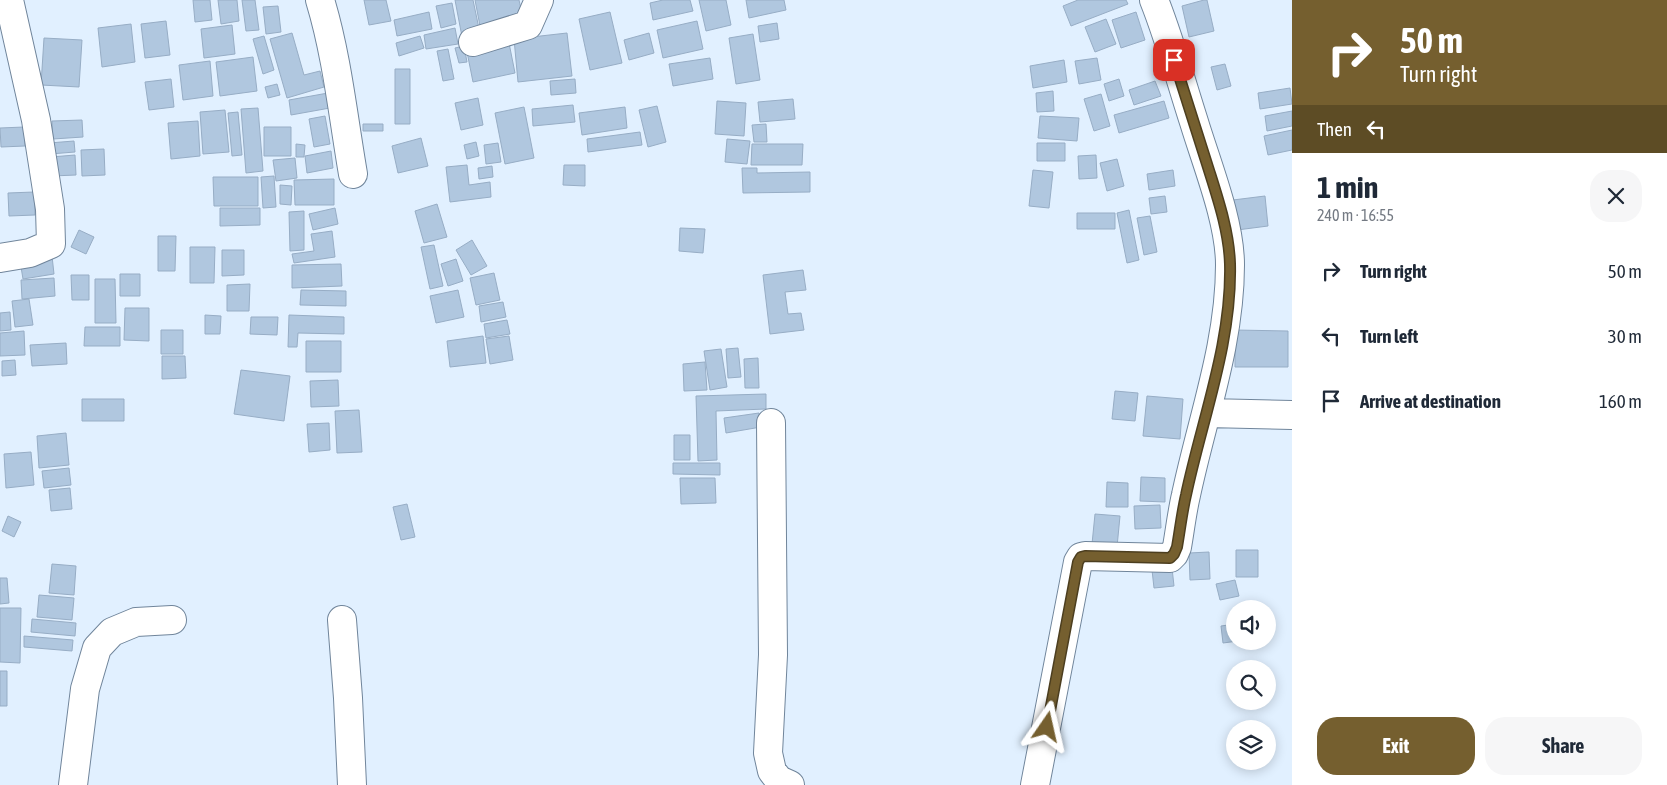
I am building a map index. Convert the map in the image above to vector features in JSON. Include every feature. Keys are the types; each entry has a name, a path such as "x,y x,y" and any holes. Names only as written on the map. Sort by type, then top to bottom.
{"street":[{"path":"0,258 30,253 51,244 50,209 36,120 9,0"},
{"path":"320,0 327,24 353,174"},
{"path":"472,42 528,25 539,0"},
{"path":"1035,785 1078,562 1081,557 1085,556 1170,558 1174,554 1177,547 1186,495 1220,355 1229,285 1230,263 1227,236 1216,192 1154,0"},
{"path":"1207,413 1292,415"},
{"path":"771,423 773,655 768,753 772,771 779,780 790,785"},
{"path":"73,785 86,689 97,648 112,632 136,622 172,620"},
{"path":"342,620 352,785"}],"building":[{"path":"193,0 210,0 212,20 195,22"},
{"path":"218,0 237,0 239,21 221,24"},
{"path":"242,0 255,0 259,30 246,31"},
{"path":"364,0 386,0 391,21 369,25"},
{"path":"455,0 473,0 481,38 463,42"},
{"path":"475,0 519,0 524,22 481,31"},
{"path":"663,0 690,0 693,11 653,20 650,3"},
{"path":"699,0 726,0 731,25 706,31"},
{"path":"746,0 784,0 786,10 749,18"},
{"path":"1078,0 1126,0 1128,4 1071,26 1063,6"},
{"path":"1207,0 1214,31 1189,37 1182,6"},
{"path":"452,3 456,24 441,28 436,6"},
{"path":"278,6 281,32 266,34 263,7"},
{"path":"429,12 432,29 397,36 394,20"},
{"path":"610,12 622,63 590,70 579,19"},
{"path":"1136,12 1145,40 1121,48 1112,20"},
{"path":"1106,19 1116,44 1095,52 1085,27"},
{"path":"166,21 170,55 145,58 141,24"},
{"path":"697,21 703,49 663,58 657,30"},
{"path":"777,23 779,39 760,42 758,26"},
{"path":"131,24 135,62 102,67 98,28"},
{"path":"232,25 235,54 204,58 201,29"},
{"path":"455,28 458,44 426,49 424,35"},
{"path":"292,33 304,75 320,71 324,87 287,98 270,39"},
{"path":"567,33 572,76 518,82 514,39"},
{"path":"649,33 654,53 629,60 624,40"},
{"path":"753,34 760,80 736,84 729,38"},
{"path":"264,36 274,70 263,74 253,39"},
{"path":"420,36 424,48 399,56 396,43"},
{"path":"44,38 82,40 79,87 41,85"},
{"path":"508,38 515,73 473,82 466,47"},
{"path":"464,46 467,62 459,63 455,48"},
{"path":"448,49 454,79 443,81 437,51"},
{"path":"253,57 257,91 220,96 216,62"},
{"path":"710,58 713,79 673,86 669,64"},
{"path":"1097,58 1101,80 1079,84 1075,61"},
{"path":"1064,60 1067,82 1033,88 1030,66"},
{"path":"210,61 213,96 183,100 179,65"},
{"path":"1225,64 1231,86 1217,90 1211,67"},
{"path":"395,69 410,69 410,124 395,124"},
{"path":"171,79 174,107 149,110 145,82"},
{"path":"575,79 576,93 551,95 550,81"},
{"path":"1119,79 1124,96 1109,101 1104,84"},
{"path":"1155,81 1161,96 1134,105 1129,90"},
{"path":"277,84 280,95 268,98 265,87"},
{"path":"1290,88 1292,104 1260,109 1258,93"},
{"path":"1053,91 1054,111 1037,112 1036,93"},
{"path":"328,93 330,108 291,115 289,100"},
{"path":"1101,94 1110,126 1094,131 1084,99"},
{"path":"478,98 483,125 461,130 455,103"},
{"path":"793,99 795,119 760,122 758,102"},
{"path":"717,101 746,103 744,136 715,134"},
{"path":"1164,101 1169,118 1119,133 1114,115"},
{"path":"573,105 575,122 533,126 532,109"},
{"path":"657,106 666,142 648,147 639,110"},
{"path":"524,107 534,158 505,164 495,113"},
{"path":"625,107 627,128 582,135 579,113"},
{"path":"258,108 263,171 246,173 241,109"},
{"path":"225,110 229,152 203,154 200,112"},
{"path":"1292,111 1292,126 1267,131 1265,116"},
{"path":"238,112 242,155 232,156 228,113"},
{"path":"325,116 330,144 314,147 309,119"},
{"path":"1040,116 1079,118 1077,141 1038,138"},
{"path":"82,120 83,137 53,139 52,121"},
{"path":"198,121 200,156 171,159 168,123"},
{"path":"363,124 383,124 383,131 363,131"},
{"path":"766,124 767,142 754,142 752,125"},
{"path":"24,127 25,146 1,147 0,128"},
{"path":"264,127 291,127 291,156 264,156"},
{"path":"1292,130 1292,150 1268,155 1264,136"},
{"path":"640,132 642,145 588,152 587,139"},
{"path":"421,138 428,166 398,173 392,146"},
{"path":"727,139 750,141 747,164 725,162"},
{"path":"74,141 75,152 50,154 49,143"},
{"path":"476,142 479,156 467,159 464,145"},
{"path":"498,143 501,162 486,164 484,145"},
{"path":"1037,143 1065,143 1065,161 1037,161"},
{"path":"296,144 305,145 304,157 296,157"},
{"path":"752,144 803,144 802,165 751,165"},
{"path":"104,149 105,175 82,176 81,150"},
{"path":"331,151 333,168 307,173 305,156"},
{"path":"75,155 76,175 52,176 51,157"},
{"path":"1096,155 1097,178 1079,179 1078,156"},
{"path":"295,158 297,178 276,181 273,160"},
{"path":"1117,159 1124,186 1107,191 1100,163"},
{"path":"467,165 469,185 490,182 491,197 450,202 446,167"},
{"path":"564,165 585,165 585,186 563,185"},
{"path":"492,166 493,177 479,179 478,168"},
{"path":"742,168 757,168 757,173 810,172 810,192 743,193"},
{"path":"1033,170 1053,172 1049,208 1029,206"},
{"path":"1173,170 1175,186 1149,190 1147,174"},
{"path":"274,176 276,207 263,208 261,177"},
{"path":"213,177 258,177 258,206 214,206"},
{"path":"334,179 334,205 295,205 294,180"},
{"path":"280,185 292,186 291,205 280,204"},
{"path":"34,192 35,215 9,216 8,193"},
{"path":"1165,196 1167,212 1151,214 1149,198"},
{"path":"1265,196 1268,226 1237,230 1233,200"},
{"path":"437,204 447,237 424,243 415,211"},
{"path":"220,208 260,208 260,225 220,226"},
{"path":"335,208 338,224 313,230 309,214"},
{"path":"1129,210 1139,260 1127,263 1117,213"},
{"path":"304,211 304,250 290,251 289,212"},
{"path":"1077,213 1115,213 1115,229 1077,229"},
{"path":"1150,216 1157,252 1144,255 1137,218"},
{"path":"680,228 705,229 703,253 679,251"},
{"path":"79,230 94,237 86,254 71,247"},
{"path":"332,231 335,257 294,263 292,254 314,251 311,234"},
{"path":"158,236 176,236 175,271 158,271"},
{"path":"472,240 487,266 471,275 456,250"},
{"path":"434,245 443,286 430,289 421,247"},
{"path":"190,247 215,247 214,283 190,283"},
{"path":"222,250 244,250 244,275 222,276"},
{"path":"52,256 54,274 23,279 20,261"},
{"path":"456,259 463,281 448,286 441,264"},
{"path":"341,264 342,286 292,288 292,265"},
{"path":"803,270 806,290 785,292 788,314 801,313 804,330 770,334 763,275"},
{"path":"494,273 500,300 476,305 470,278"},
{"path":"120,274 140,274 140,296 120,296"},
{"path":"71,275 89,275 89,300 72,300"},
{"path":"54,278 55,296 22,299 21,280"},
{"path":"95,279 115,279 116,323 95,323"},
{"path":"250,284 249,311 227,311 227,285"},
{"path":"301,290 346,291 346,306 300,305"},
{"path":"458,290 464,317 436,323 430,296"},
{"path":"29,299 33,325 15,327 12,301"},
{"path":"503,302 506,317 481,322 479,306"},
{"path":"125,308 149,308 149,341 124,340"},
{"path":"10,312 11,330 0,331 0,313"},
{"path":"205,315 221,316 220,334 205,334"},
{"path":"289,315 344,317 344,334 298,333 297,347 288,347"},
{"path":"251,317 278,317 277,335 250,334"},
{"path":"507,320 510,334 486,338 484,324"},
{"path":"85,327 120,327 120,346 84,346"},
{"path":"161,330 183,330 183,354 161,354"},
{"path":"1235,330 1288,331 1288,367 1235,367"},
{"path":"24,331 25,355 0,356 0,333"},
{"path":"483,336 486,363 450,367 447,341"},
{"path":"509,336 513,360 490,364 486,339"},
{"path":"306,341 341,341 341,372 306,372"},
{"path":"66,343 67,364 32,366 30,345"},
{"path":"738,348 741,377 728,378 726,349"},
{"path":"721,349 727,387 710,390 704,351"},
{"path":"162,356 185,356 186,378 162,379"},
{"path":"758,358 759,388 745,388 744,359"},
{"path":"15,360 16,375 2,376 2,361"},
{"path":"705,362 707,390 684,391 683,364"},
{"path":"241,370 290,376 284,421 234,414"},
{"path":"338,380 339,406 311,407 310,381"},
{"path":"1115,391 1138,393 1135,421 1112,419"},
{"path":"766,394 766,409 716,411 717,460 698,461 696,396"},
{"path":"1147,396 1183,399 1180,439 1143,436"},
{"path":"82,399 124,399 124,421 82,421"},
{"path":"359,410 362,452 337,453 335,411"},
{"path":"759,413 761,427 726,433 724,418"},
{"path":"329,423 330,450 309,452 307,424"},
{"path":"66,433 69,465 39,468 37,436"},
{"path":"674,435 690,435 690,460 674,460"},
{"path":"31,452 34,485 6,488 4,454"},
{"path":"673,463 720,463 720,475 673,474"},
{"path":"69,468 71,485 44,488 42,471"},
{"path":"1141,477 1165,478 1165,502 1140,501"},
{"path":"680,478 715,478 716,503 681,504"},
{"path":"1107,482 1128,483 1128,507 1106,507"},
{"path":"70,488 72,509 51,511 49,490"},
{"path":"407,504 415,537 401,540 393,507"},
{"path":"1160,505 1161,528 1135,529 1134,506"},
{"path":"1095,514 1120,516 1117,547 1092,544"},
{"path":"8,516 21,522 14,537 2,531"},
{"path":"1236,550 1258,550 1258,577 1236,577"},
{"path":"1209,552 1210,579 1190,580 1189,553"},
{"path":"52,564 76,566 74,595 49,593"},
{"path":"1172,568 1174,586 1154,588 1152,570"},
{"path":"0,578 7,578 9,603 0,604"},
{"path":"1235,580 1239,596 1220,600 1216,584"},
{"path":"39,595 74,598 72,620 37,617"},
{"path":"0,608 21,608 20,663 0,662"},
{"path":"32,619 76,623 75,636 31,632"},
{"path":"1226,625 1226,643 1223,643 1221,626"},
{"path":"24,636 73,640 72,651 24,647"},
{"path":"0,671 7,671 7,706 0,706"}],"route":[{"path":"1047,727 1078,562 1081,557 1085,556 1170,558 1174,554 1177,547 1186,495 1218,364 1229,285 1230,263 1227,236 1216,192 1174,60"}]}
